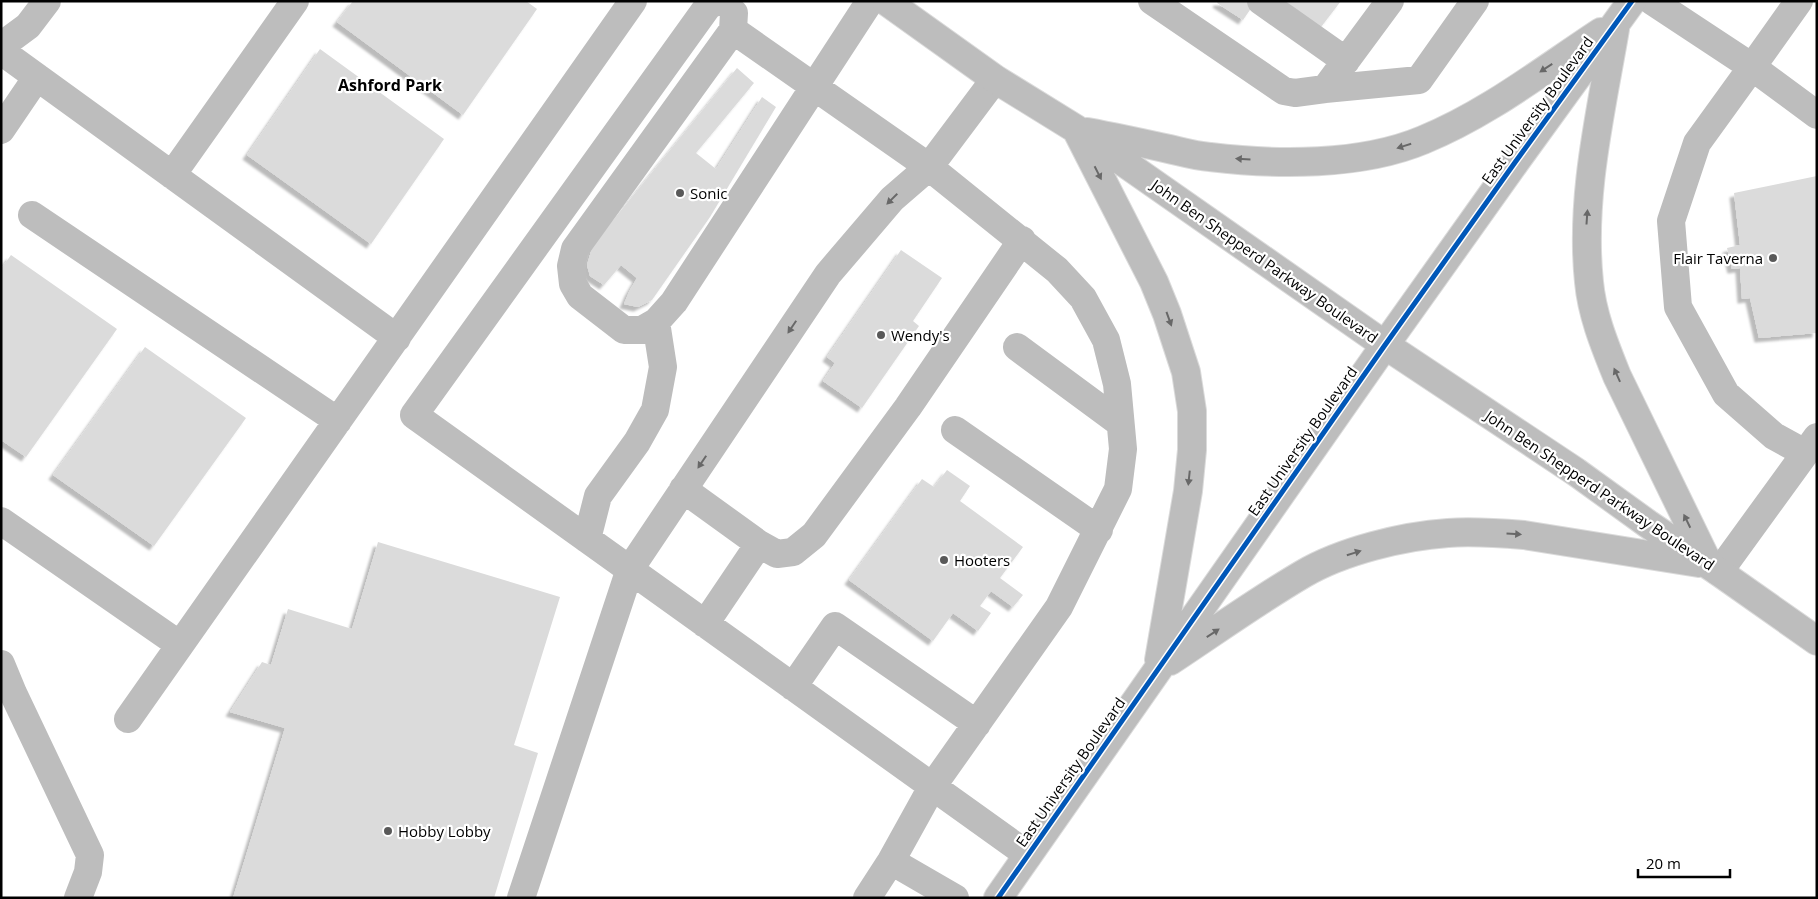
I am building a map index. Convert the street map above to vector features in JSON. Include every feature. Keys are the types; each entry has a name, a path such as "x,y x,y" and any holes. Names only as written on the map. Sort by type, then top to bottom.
{"main road":[{"path":"1,46 28,26 47,1"},
{"path":"172,175 295,1"},
{"path":"128,719 633,1"},
{"path":"718,1 708,6 414,415 1028,855"},
{"path":"735,1 733,30 575,249 571,266 573,284 580,296 624,330 642,330 656,322 674,302 870,1"},
{"name":"John Ben Shepperd Parkway Boulevard","path":"886,1 996,79 1076,129 1385,345 1576,472 1817,641"},
{"path":"1261,1 1346,61"},
{"path":"1325,89 1390,1"},
{"path":"1154,2 1284,91 1295,93 1419,80 1475,1"},
{"path":"1652,1 1752,68 1817,115"},
{"path":"1714,568 1811,445 1774,436 1726,394 1678,307 1670,221 1697,143 1799,1"},
{"path":"1076,129 1209,157 1265,161 1307,161 1349,158 1387,152 1421,141 1476,114 1624,12"},
{"path":"1624,12 1589,184 1586,224 1589,283 1595,316 1617,376 1714,568"},
{"name":"East University Boulevard","path":"998,898 1385,345 1624,12"},
{"path":"733,30 929,168 1022,240 1057,270 1083,298 1106,340 1117,384 1122,449 1118,490 1099,530 1059,608 932,787 891,861 867,898"},
{"path":"1,51 397,338"},
{"path":"1,130 37,77"},
{"path":"521,898 630,569 828,274 892,198 929,168 996,79"},
{"path":"1076,129 1154,282 1168,314 1186,372 1192,411 1192,450 1188,491 1158,669"},
{"path":"32,215 338,421"},
{"path":"683,489 759,544 777,554 793,552 814,535 908,407 1022,240"},
{"path":"587,539 598,496 637,442 655,410 663,367 656,322"},
{"path":"1017,347 1120,423"},
{"path":"956,430 1099,530"},
{"path":"1,521 180,645"},
{"path":"1158,669 1304,573 1346,555 1409,538 1448,533 1524,535 1714,568"},
{"path":"705,624 759,544"},
{"path":"793,687 836,626 977,724"},
{"path":"1,664 90,855 88,872 78,898"},
{"path":"891,861 955,898"}],"building":[{"path":"353,1 526,1 537,9 463,115 337,22"},
{"path":"1218,1 1256,1 1243,20 1217,3"},
{"path":"1285,1 1341,1 1321,27"},
{"path":"320,49 444,139 371,244 247,155"},
{"name":"Sonic","path":"737,68 754,83 696,153 716,169 762,97 776,107 710,217 652,300 638,307 624,304 637,278 621,265 604,285 590,276 587,265 593,245"},
{"name":"Flair Taverna","path":"1817,176 1817,333 1759,338 1750,298 1742,299 1740,268 1732,269 1727,248 1740,245 1734,193"},
{"path":"901,250 942,278 913,321 919,326 862,408 823,381 835,363 827,357"},
{"path":"11,255 117,329 26,457 1,440 1,269"},
{"path":"145,347 246,418 154,546 53,475"},
{"path":"947,470 970,486 960,501 1023,547 1000,578 1023,595 1013,607 991,591 980,606 991,613 978,631 953,613 933,641 849,580 922,479 934,487"},
{"path":"378,542 560,597 514,745 538,753 494,898 233,898 285,728 230,712 262,662 271,665 288,609 352,629"}],"cycle path":[{"path":"998,898 1385,345 1632,1"}],"place":[{"name":"Sonic","path":"680,193"},
{"name":"Flair Taverna","path":"1773,258"},
{"name":"Wendy's","path":"881,335"},
{"name":"Hooters","path":"944,560"},
{"name":"Hobby Lobby","path":"388,831"}],"district":[{"name":"Ashford Park","path":"390,85"}]}
